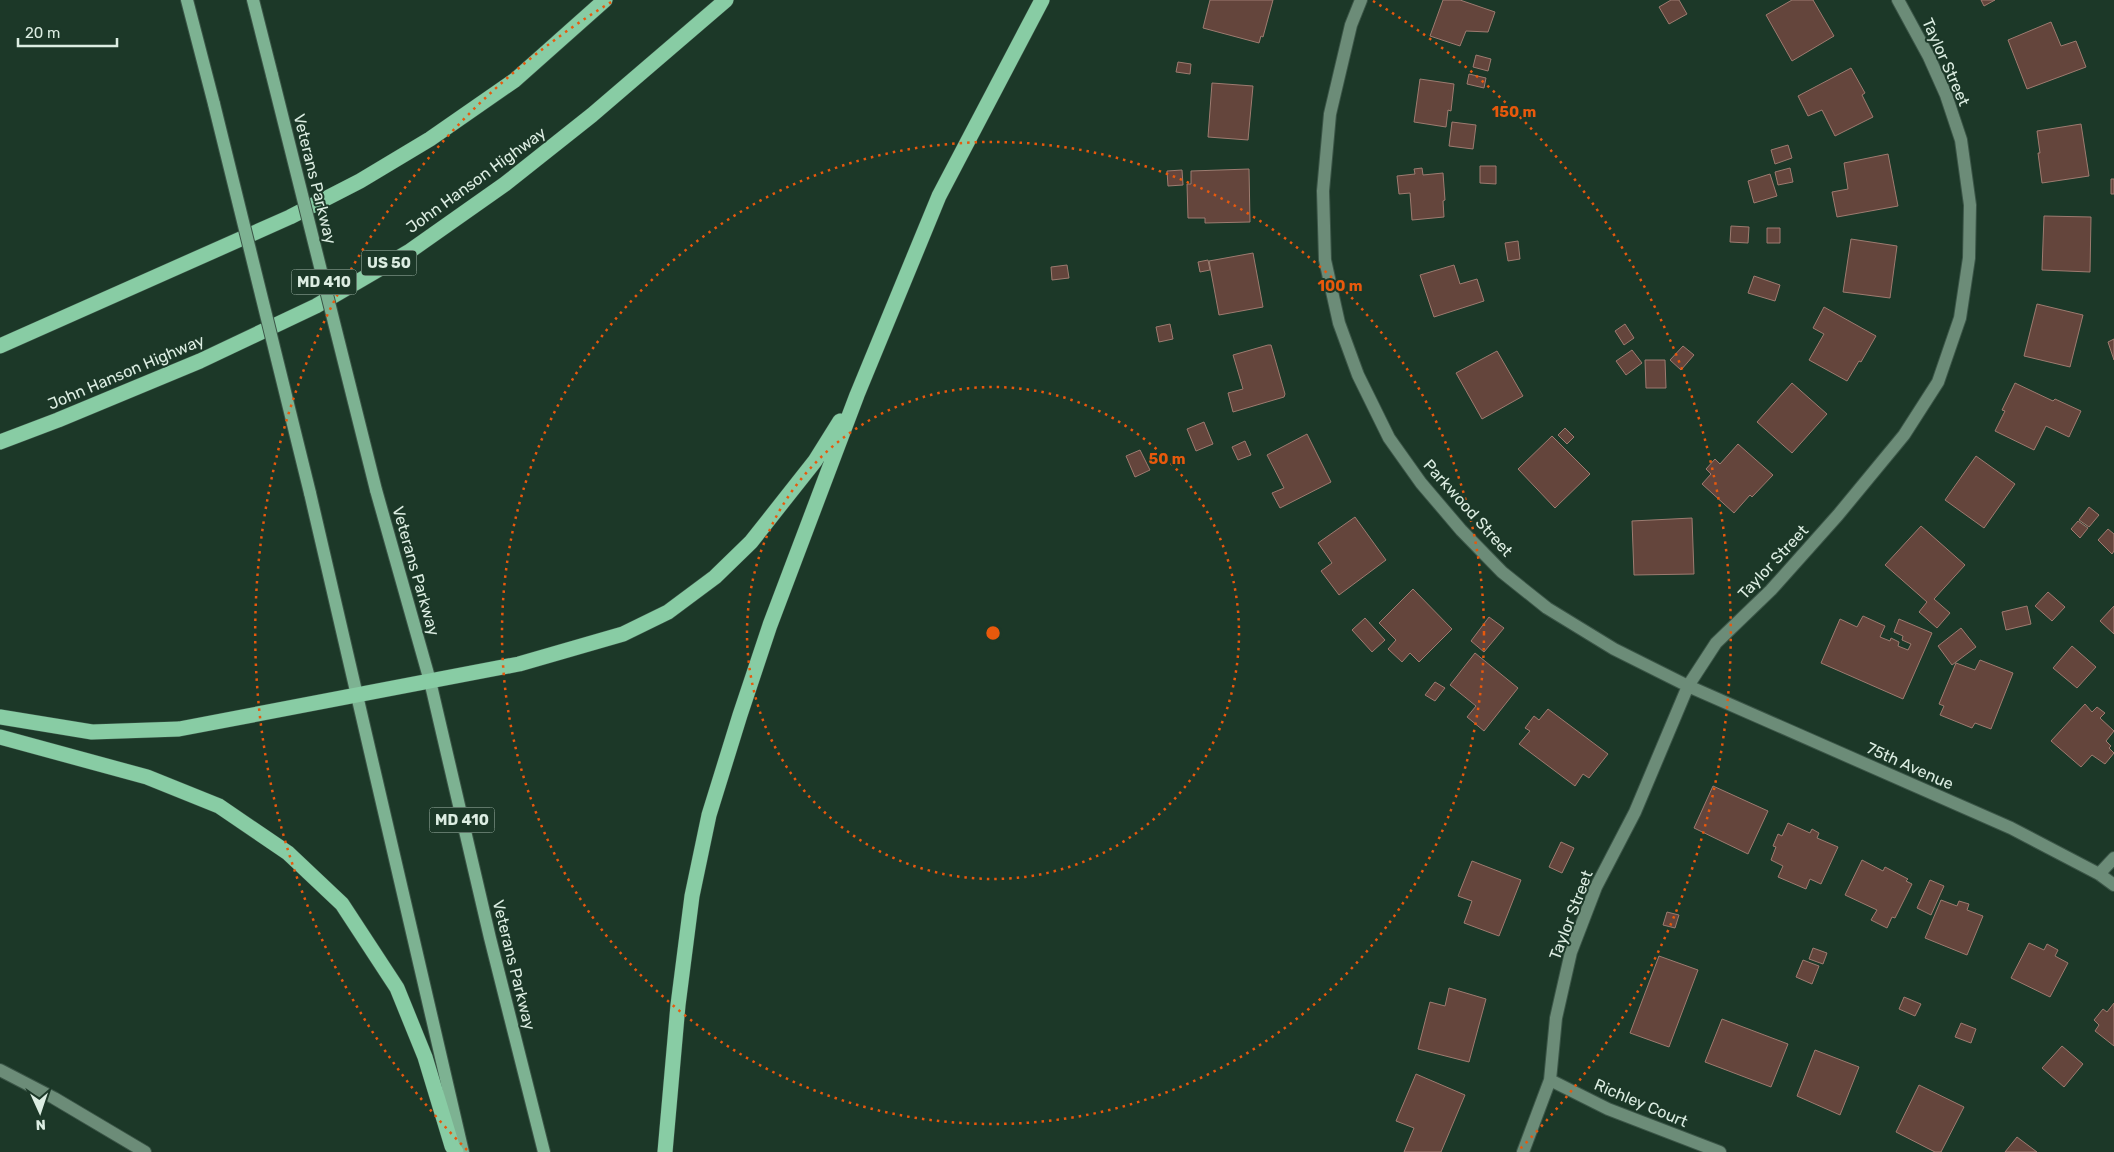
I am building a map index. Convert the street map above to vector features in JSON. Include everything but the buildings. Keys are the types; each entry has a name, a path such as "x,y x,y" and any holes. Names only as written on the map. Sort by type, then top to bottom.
{"highway":[{"path":"0,346 290,217 360,181 430,139 515,80 605,0"},
{"name":"John Hanson Highway","path":"0,442 200,361 316,306 410,251 505,184 592,115 726,0"},
{"path":"665,1152 678,1005 692,896 709,815 770,625 857,395 939,196 1042,0"},
{"path":"0,717 92,732 179,729 519,664 623,634 668,612 715,577 752,542 815,461 857,395"},
{"path":"0,737 147,777 219,806 288,853 342,904 397,988 425,1057 452,1146 456,1152"}],"main road":[{"path":"187,0 310,493 463,1152"},
{"name":"Veterans Parkway","path":"253,0 376,490 430,681 490,938 544,1152"}],"street":[{"name":"Parkwood Street","path":"1361,0 1351,25 1330,114 1323,191 1325,260 1339,323 1358,376 1389,438 1421,483 1461,530 1502,572 1556,613 1614,649 1688,686"},
{"name":"Taylor Street","path":"1522,1152 1550,1080 1556,1018 1571,952 1596,887 1635,812 1688,686 1716,643 1771,590 1826,529 1904,435 1938,382 1960,318 1969,258 1970,214 1961,140 1946,94 1929,57 1898,0"},
{"name":"75th Avenue","path":"1688,686 2011,828 2099,874 2114,885"},
{"path":"2099,874 2114,858"},
{"path":"0,1070 54,1098 145,1152"},
{"name":"Richley Court","path":"1550,1080 1608,1109 1720,1152"}]}
